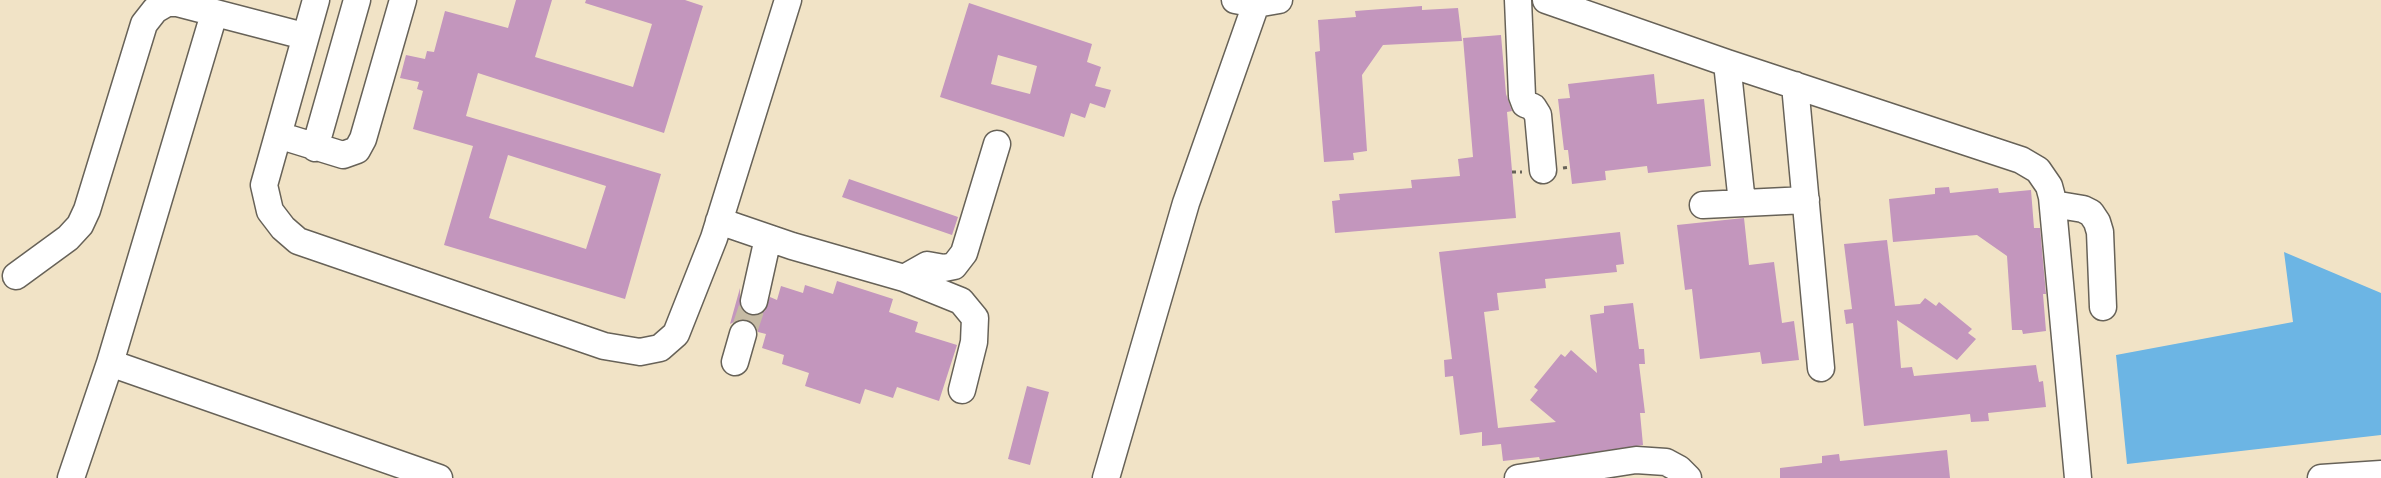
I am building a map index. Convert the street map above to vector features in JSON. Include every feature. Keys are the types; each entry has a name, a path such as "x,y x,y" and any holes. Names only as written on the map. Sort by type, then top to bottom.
{"street":[{"path":"316,0 304,36 264,185 270,211 283,228 298,241 604,346 640,352 660,348 676,334 719,222 788,0"},
{"path":"315,148 357,0"},
{"path":"278,135 315,148 343,155 357,150 363,139 403,0"},
{"path":"1518,0 1522,96 1525,104 1533,107 1538,115 1543,170"},
{"path":"1546,0 1727,64 2021,160 2038,170 2049,186 2053,204 2078,478"},
{"path":"1106,478 1186,203 1257,1"},
{"path":"16,276 68,238 80,225 87,210 144,24 155,10 167,3 177,3 304,36"},
{"path":"71,478 110,363 214,14"},
{"path":"1727,64 1742,203"},
{"path":"1795,85 1821,368"},
{"path":"904,278 927,266 944,268 954,266 964,253 997,144"},
{"path":"1703,205 1806,200"},
{"path":"2053,204 2082,209 2092,213 2097,222 2100,232 2103,307"},
{"path":"719,222 904,278 961,301 975,318 974,342 962,390"},
{"path":"754,301 768,238"},
{"path":"122,323 144,374"},
{"path":"735,362 743,334"},
{"path":"110,363 431,477"},
{"path":"96,404 144,374"},
{"path":"1518,478 1637,469 1666,462 1679,469 1688,478"},
{"path":"2321,478 2381,474"}],"water":[{"path":"2284,252 2381,293 2381,435 2127,464 2116,355 2293,322"}],"building":[{"path":"516,0 552,0 535,57 633,87 652,24 585,3 586,0 685,0 703,6 664,133 478,73 466,116 661,174 625,299 444,245 473,146 413,129 423,91 417,89 419,82 400,78 406,55 425,59 427,51 434,52 445,11 508,28","holes":["508,155 606,186 586,249 489,218"]},
{"path":"969,3 1092,44 1087,62 1101,67 1095,86 1111,90 1105,108 1090,103 1085,118 1071,113 1064,137 940,97","holes":["998,55 1037,66 1030,94 991,84"]},
{"path":"1422,6 1422,10 1458,8 1462,41 1383,45 1362,75 1367,151 1353,153 1354,160 1324,162 1315,52 1320,51 1318,20 1356,17 1355,11"},
{"path":"1501,35 1506,94 1512,111 1507,112 1516,218 1335,233 1332,201 1340,200 1339,194 1412,188 1411,180 1460,176 1458,159 1473,157 1463,38"},
{"path":"1654,74 1657,104 1704,99 1711,166 1648,173 1647,166 1605,171 1606,180 1572,184 1568,150 1564,150 1558,99 1570,98 1568,84"},
{"path":"849,179 958,217 952,235 842,197"},
{"path":"1949,187 1950,193 1998,188 1999,193 2031,190 2034,228 2040,228 2046,294 2043,294 2046,331 2023,334 2022,330 2012,330 2007,256 1977,235 1893,242 1889,199 1935,194 1935,188"},
{"path":"1744,218 1749,265 1774,262 1782,323 1794,321 1799,360 1762,364 1760,352 1700,359 1692,289 1685,290 1677,225"},
{"path":"1620,232 1624,264 1616,265 1617,272 1545,279 1546,288 1497,293 1499,310 1484,312 1498,428 1556,422 1530,400 1538,390 1534,387 1561,354 1565,357 1571,350 1597,373 1590,315 1604,313 1604,306 1633,303 1639,349 1644,349 1645,364 1639,364 1645,413 1640,413 1643,445 1540,460 1539,457 1503,461 1501,444 1482,446 1482,432 1460,435 1453,376 1445,377 1444,360 1452,359 1439,252"},
{"path":"1887,240 1895,306 1920,304 1925,298 1936,306 1939,302 1972,329 1968,333 1976,339 1957,360 1897,320 1901,368 1912,367 1914,376 2036,365 2039,382 2043,381 2046,407 1988,413 1989,421 1971,422 1970,414 1864,426 1853,323 1846,324 1844,310 1852,309 1844,244"},
{"path":"837,281 893,299 889,312 918,322 915,332 957,345 939,401 897,387 893,398 865,389 860,404 805,386 809,373 782,364 784,355 762,348 766,334 758,332 753,323 740,319 730,324 740,288 740,305 744,312 750,315 758,315 765,311 770,297 777,300 781,286 803,293 805,285 833,294"},
{"path":"1027,386 1049,392 1030,465 1008,459"},
{"path":"1947,450 1950,478 1780,478 1780,468 1822,463 1822,456 1839,454 1840,461"}],"tunnel":[{"path":"743,334 754,301"}]}
